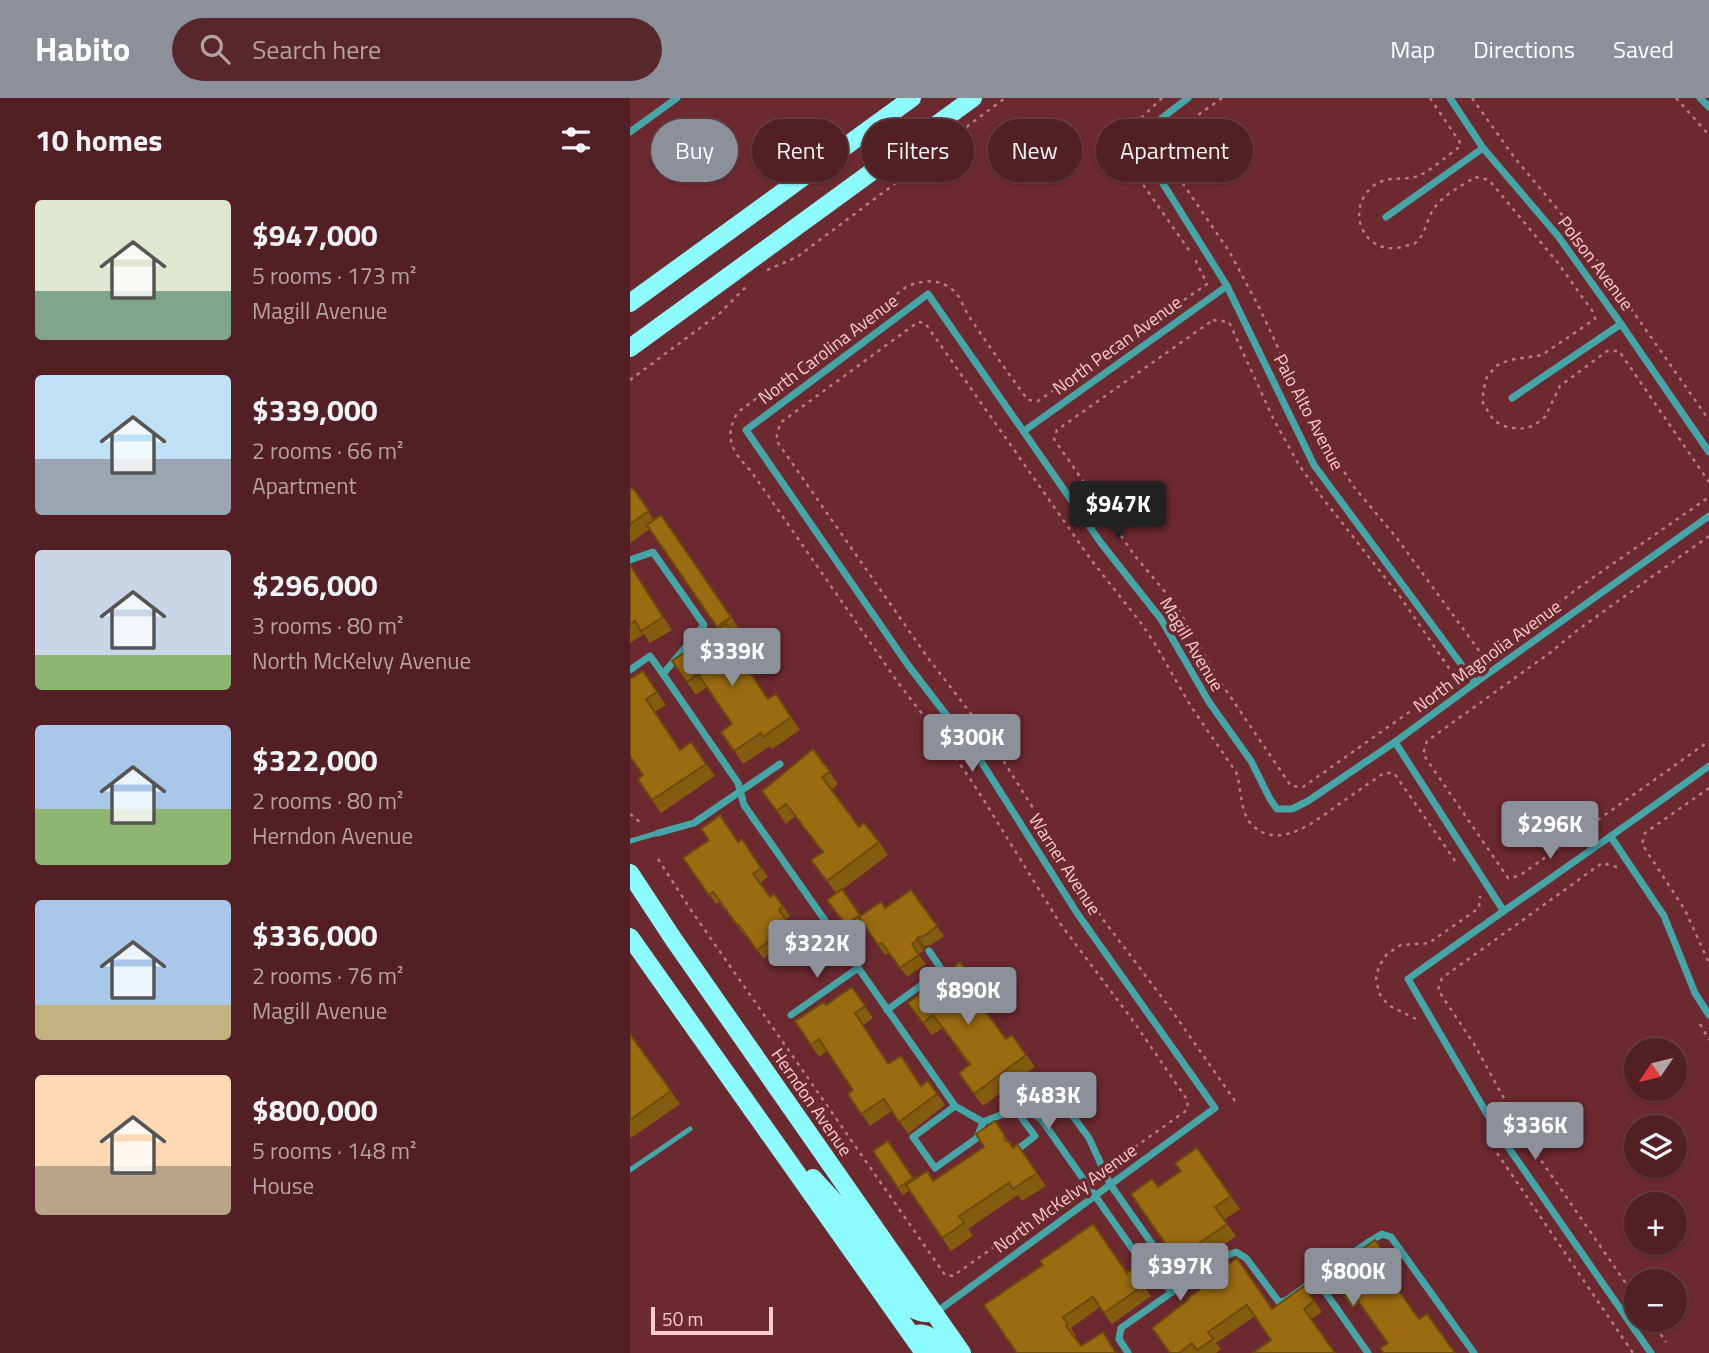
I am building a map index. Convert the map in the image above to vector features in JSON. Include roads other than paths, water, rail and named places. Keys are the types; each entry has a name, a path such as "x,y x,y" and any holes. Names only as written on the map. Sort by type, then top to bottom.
{"main road":[{"path":"630,303 912,98"},
{"path":"630,348 973,98"},
{"name":"Herndon Avenue","path":"630,873 962,1353"},
{"path":"630,937 924,1353"},
{"path":"769,1133 836,1203 910,1307 918,1312 934,1314"},
{"path":"912,1335 918,1332 926,1334 943,1353"}],"street":[{"path":"630,132 677,98"},
{"name":"Palo Alto Avenue","path":"1188,98 1162,118 1147,139 1152,166 1227,285 1314,465 1475,683"},
{"name":"Polson Avenue","path":"1450,98 1483,148 1558,236 1709,452"},
{"path":"1700,98 1709,107"},
{"path":"1386,217 1483,148"},
{"name":"North Pecan Avenue","path":"1024,431 1227,285"},
{"name":"Magill Avenue","path":"928,294 1101,543 1161,619 1209,702 1251,761 1269,799 1277,809"},
{"name":"North Carolina Avenue","path":"746,430 928,294"},
{"path":"1512,398 1621,324"},
{"name":"Warner Avenue","path":"746,430 908,665 977,755 1077,913 1215,1108"},
{"name":"North Magnolia Avenue","path":"1277,809 1292,809 1308,801 1395,742 1709,516"},
{"path":"630,560 653,552 704,625 663,674"},
{"path":"630,670 650,656 738,783 744,805 955,1106 983,1122"},
{"path":"1395,742 1503,910"},
{"path":"658,833 694,823 780,764"},
{"path":"1651,1353 1497,1131 1408,979 1709,766"},
{"path":"1611,837 1664,916 1695,993 1709,1015"},
{"path":"887,1010 942,971 929,951"},
{"path":"791,1015 858,968"},
{"path":"955,1106 913,1137 935,1168 977,1138 983,1122 1018,1108 1041,1119 1141,1261 1172,1292"},
{"path":"1018,1108 1035,1136 1018,1149"},
{"name":"North McKelvy Avenue","path":"934,1314 1215,1108"},
{"path":"1072,1115 1089,1138 1110,1184 1157,1251 1172,1292"},
{"path":"1128,1353 1119,1339 1121,1328 1222,1257 1236,1252 1246,1258 1279,1302 1285,1301 1382,1234 1391,1237 1474,1353"},
{"path":"1316,1279 1368,1353"}],"lane":[{"path":"630,841 658,833"},
{"path":"1018,1108 1038,1098 1051,1097 1066,1107 1072,1115"},
{"path":"630,1170 690,1129"}]}
